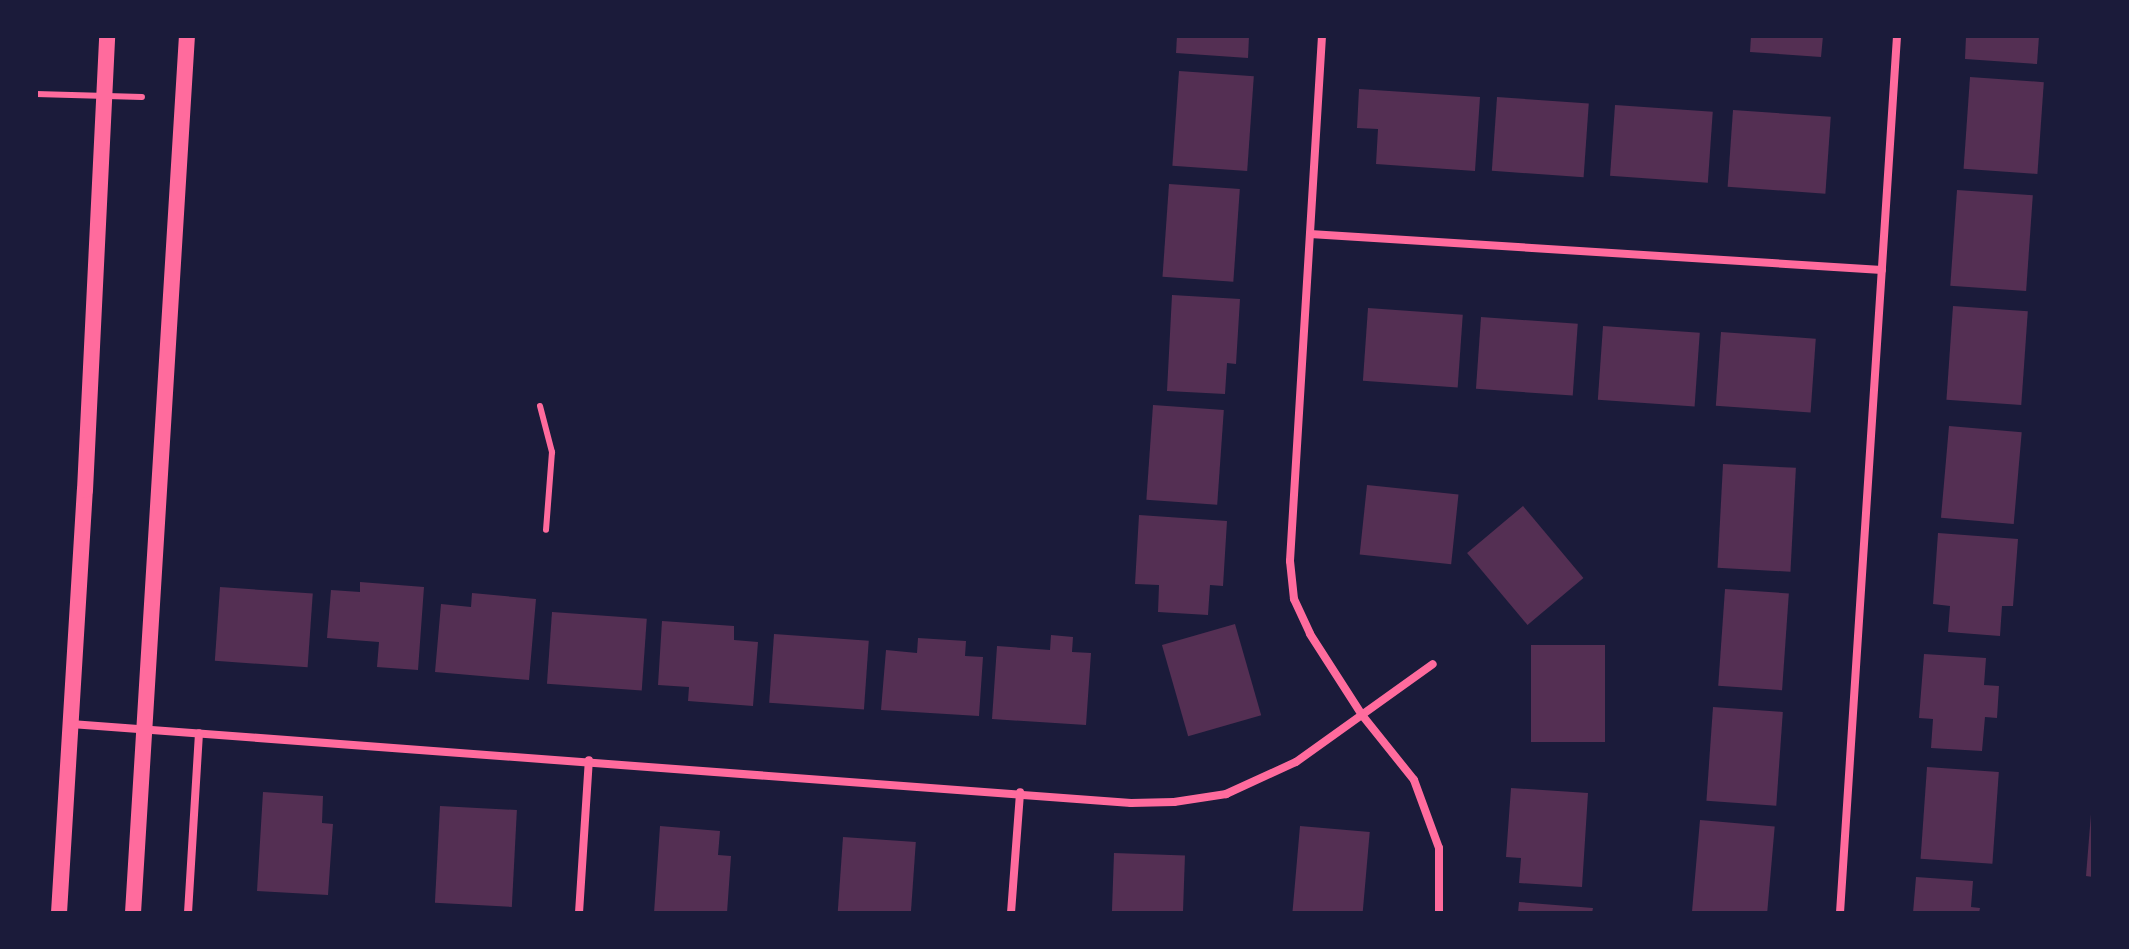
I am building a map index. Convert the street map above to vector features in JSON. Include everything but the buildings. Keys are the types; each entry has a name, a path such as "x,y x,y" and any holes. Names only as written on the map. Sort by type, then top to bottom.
{"main road":[{"path":"59,913 107,36"},
{"path":"133,913 187,36"}],"street":[{"path":"1322,36 1290,561 1294,599 1310,634 1362,715 1414,780 1431,816 1439,848 1439,913"},
{"path":"1840,913 1897,36"},
{"path":"1310,234 1882,270"},
{"path":"70,724 1020,792 1131,803 1174,802 1226,794 1296,762 1433,664"},
{"path":"188,913 199,733"},
{"path":"579,913 589,760"},
{"path":"1011,913 1020,792"}],"lane":[{"path":"36,94 142,97"},
{"path":"540,406 552,452 546,530"}]}
